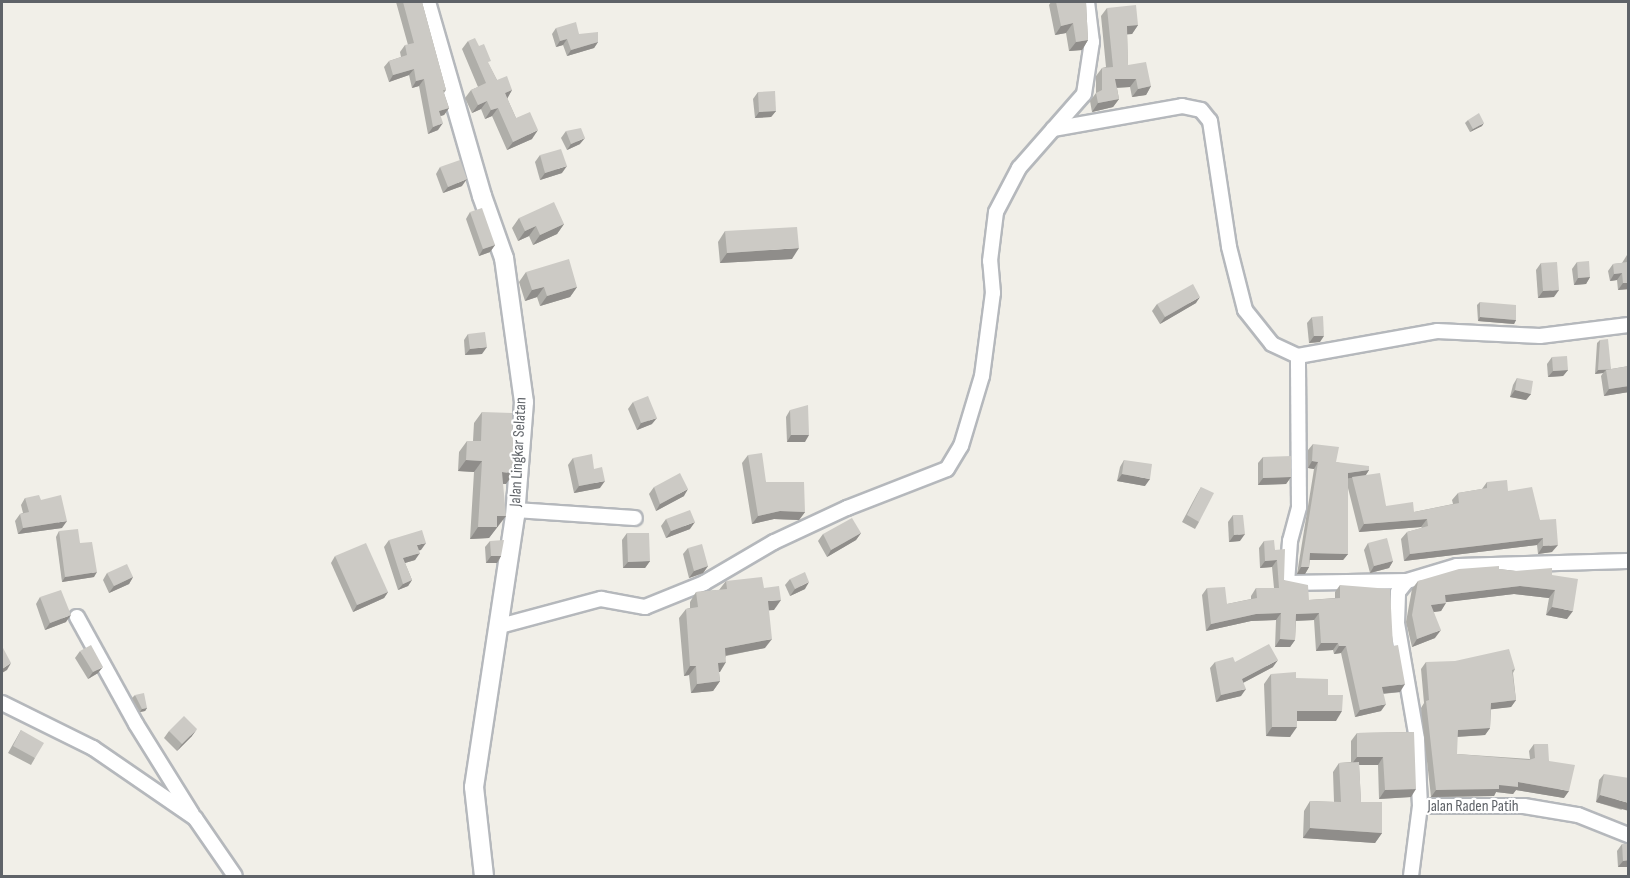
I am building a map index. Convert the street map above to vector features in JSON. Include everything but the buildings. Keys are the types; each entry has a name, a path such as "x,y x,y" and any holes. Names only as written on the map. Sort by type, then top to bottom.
{"street":[{"name":"Jalan Lingkar Selatan","path":"426,2 482,196 504,258 524,402 515,510 500,626 474,787 484,876"},
{"path":"500,626 601,599 645,607 704,583 774,542 847,508 947,468 961,446 982,376 993,293 990,261 996,212 1019,168 1084,94 1092,42 1087,2"},
{"path":"1053,129 1182,106 1201,110 1210,121 1229,247 1245,310 1272,344 1298,356 1437,331 1540,336 1629,326"},
{"path":"1298,356 1299,507 1290,541 1287,583 1407,581 1457,566 1629,561"},
{"path":"515,510 635,518"},
{"path":"1407,581 1398,592 1396,622 1417,739 1420,806"},
{"path":"77,617 136,724 195,818 235,876"},
{"path":"2,703 93,748 195,818"},
{"name":"Jalan Raden Patih","path":"1411,876 1420,806 1524,806 1578,815 1629,835"}]}
